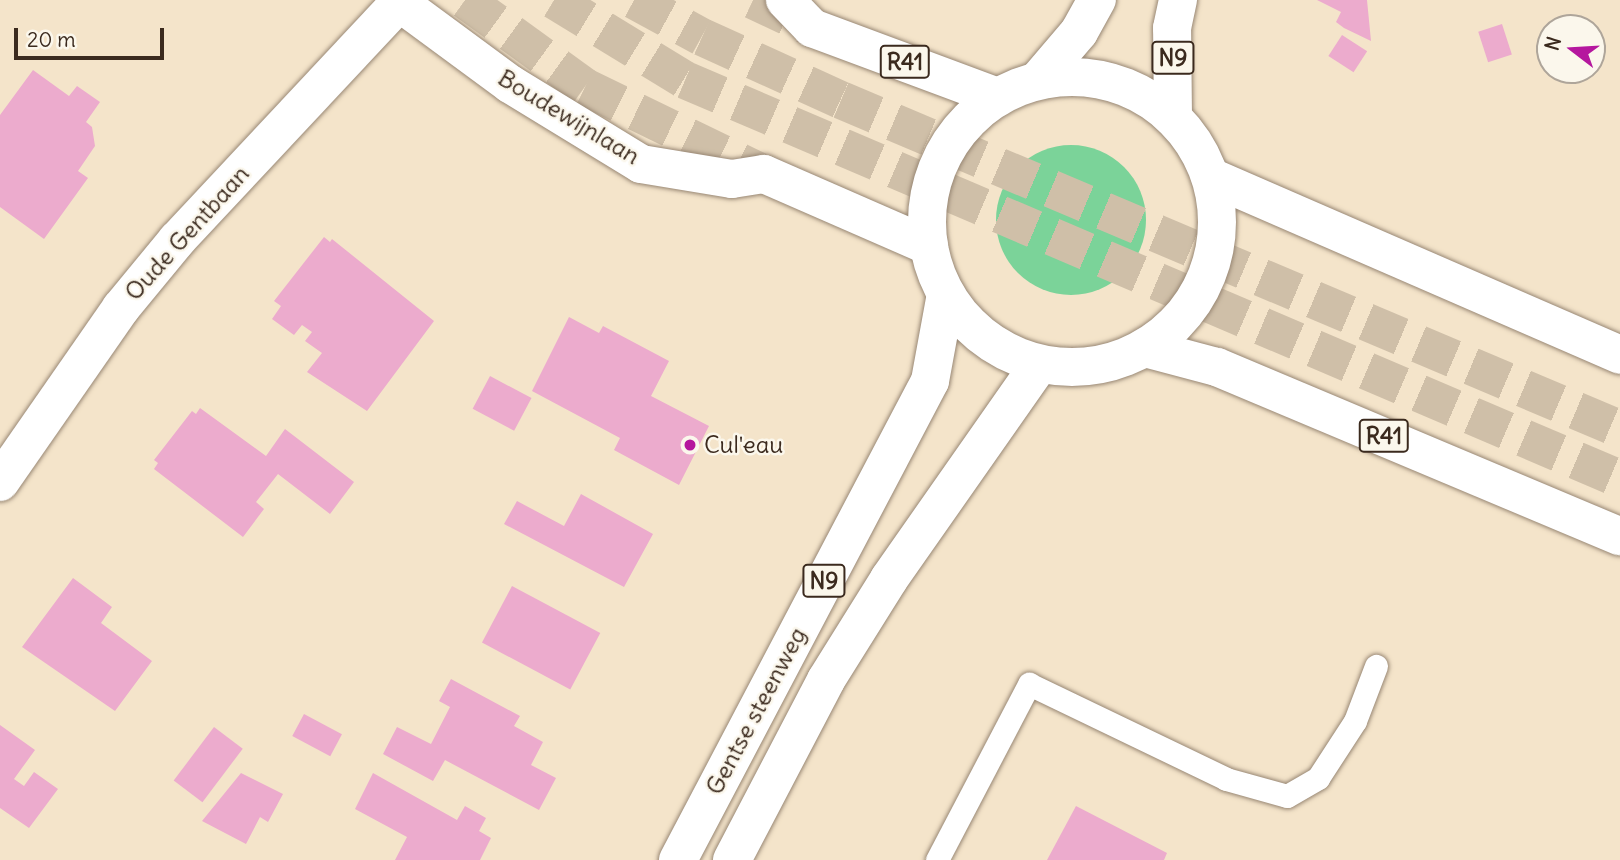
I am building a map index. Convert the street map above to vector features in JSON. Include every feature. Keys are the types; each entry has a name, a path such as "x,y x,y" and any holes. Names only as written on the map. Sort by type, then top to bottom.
{"main road":[{"name":"R41","path":"785,0 812,28 998,97"},
{"name":"N9","path":"946,294 929,246 929,202 940,161 964,124 998,97 1038,80 1079,32 1097,0"},
{"name":"N9","path":"1173,117 1172,28 1178,0"},
{"name":"Boudewijnlaan","path":"397,1 510,84 641,164 732,179 764,174 929,246"},
{"name":"Oude Gentbaan","path":"0,482 121,308 177,240 397,1"},
{"path":"946,294 973,328 1008,352 1038,366 1080,368 1119,359 1144,348 1184,312 1199,292 1214,255 1217,216 1211,177 1202,155 1173,117 1124,85 1066,76 1038,80"},
{"path":"1211,177 1620,355"},
{"name":"Gentse steenweg","path":"678,860 930,381 946,294"},
{"name":"R41","path":"1144,348 1217,367 1620,536"},
{"name":"Gentse steenweg","path":"732,860 826,680 882,590 1038,366"}],"lane":[{"path":"937,860 1029,684 1226,779 1287,796 1318,778 1355,722 1376,666"}],"green space":[{"path":"1071,145 1100,150 1124,167 1141,191 1146,220 1141,249 1124,273 1100,290 1071,295 1042,290 1018,273 1001,249 996,220 1001,191 1018,167 1042,150"}],"building":[{"path":"1317,0 1367,0 1371,41 1336,22 1341,12"},
{"path":"1502,24 1512,54 1488,62 1478,32"},
{"path":"1342,35 1367,51 1354,72 1328,56"},
{"path":"33,70 69,96 77,86 100,102 86,122 92,127 95,146 78,171 88,178 44,239 0,207 0,115"},
{"path":"324,237 330,242 332,239 434,321 367,411 307,372 322,353 305,341 312,332 302,325 294,335 272,319 281,306 274,301"},
{"path":"569,317 599,333 603,326 669,361 651,396 709,426 679,485 614,450 620,438 532,391"},
{"path":"490,376 531,398 514,431 473,409"},
{"path":"200,408 266,456 285,429 354,482 330,514 278,474 256,502 264,509 243,537 154,469 158,463 154,460 192,411 196,414"},
{"path":"581,494 653,534 624,587 504,524 517,501 564,526"},
{"path":"73,578 112,607 101,623 152,661 115,711 22,647"},
{"path":"512,586 600,633 570,689 482,643"},
{"path":"451,679 520,716 514,726 543,742 531,765 556,778 539,810 445,760 433,781 383,754 397,727 431,744 450,707 439,701"},
{"path":"304,714 342,734 330,756 292,736"},
{"path":"0,725 35,750 14,779 24,786 34,772 58,789 29,828 0,808"},
{"path":"214,727 243,749 202,802 174,781"},
{"path":"241,773 283,794 268,822 260,817 246,844 202,821"},
{"path":"373,773 457,820 465,806 486,818 479,831 491,838 480,860 395,860 407,837 355,809"},
{"path":"1076,806 1167,853 1164,860 1047,860"}],"tunnel":[{"path":"465,0 585,87 764,174"},
{"path":"554,0 685,80 1620,479"},
{"path":"634,0 702,37 841,100 1620,429"},
{"path":"753,0 812,28"}],"place":[{"name":"Cul'eau","path":"690,445"}]}
